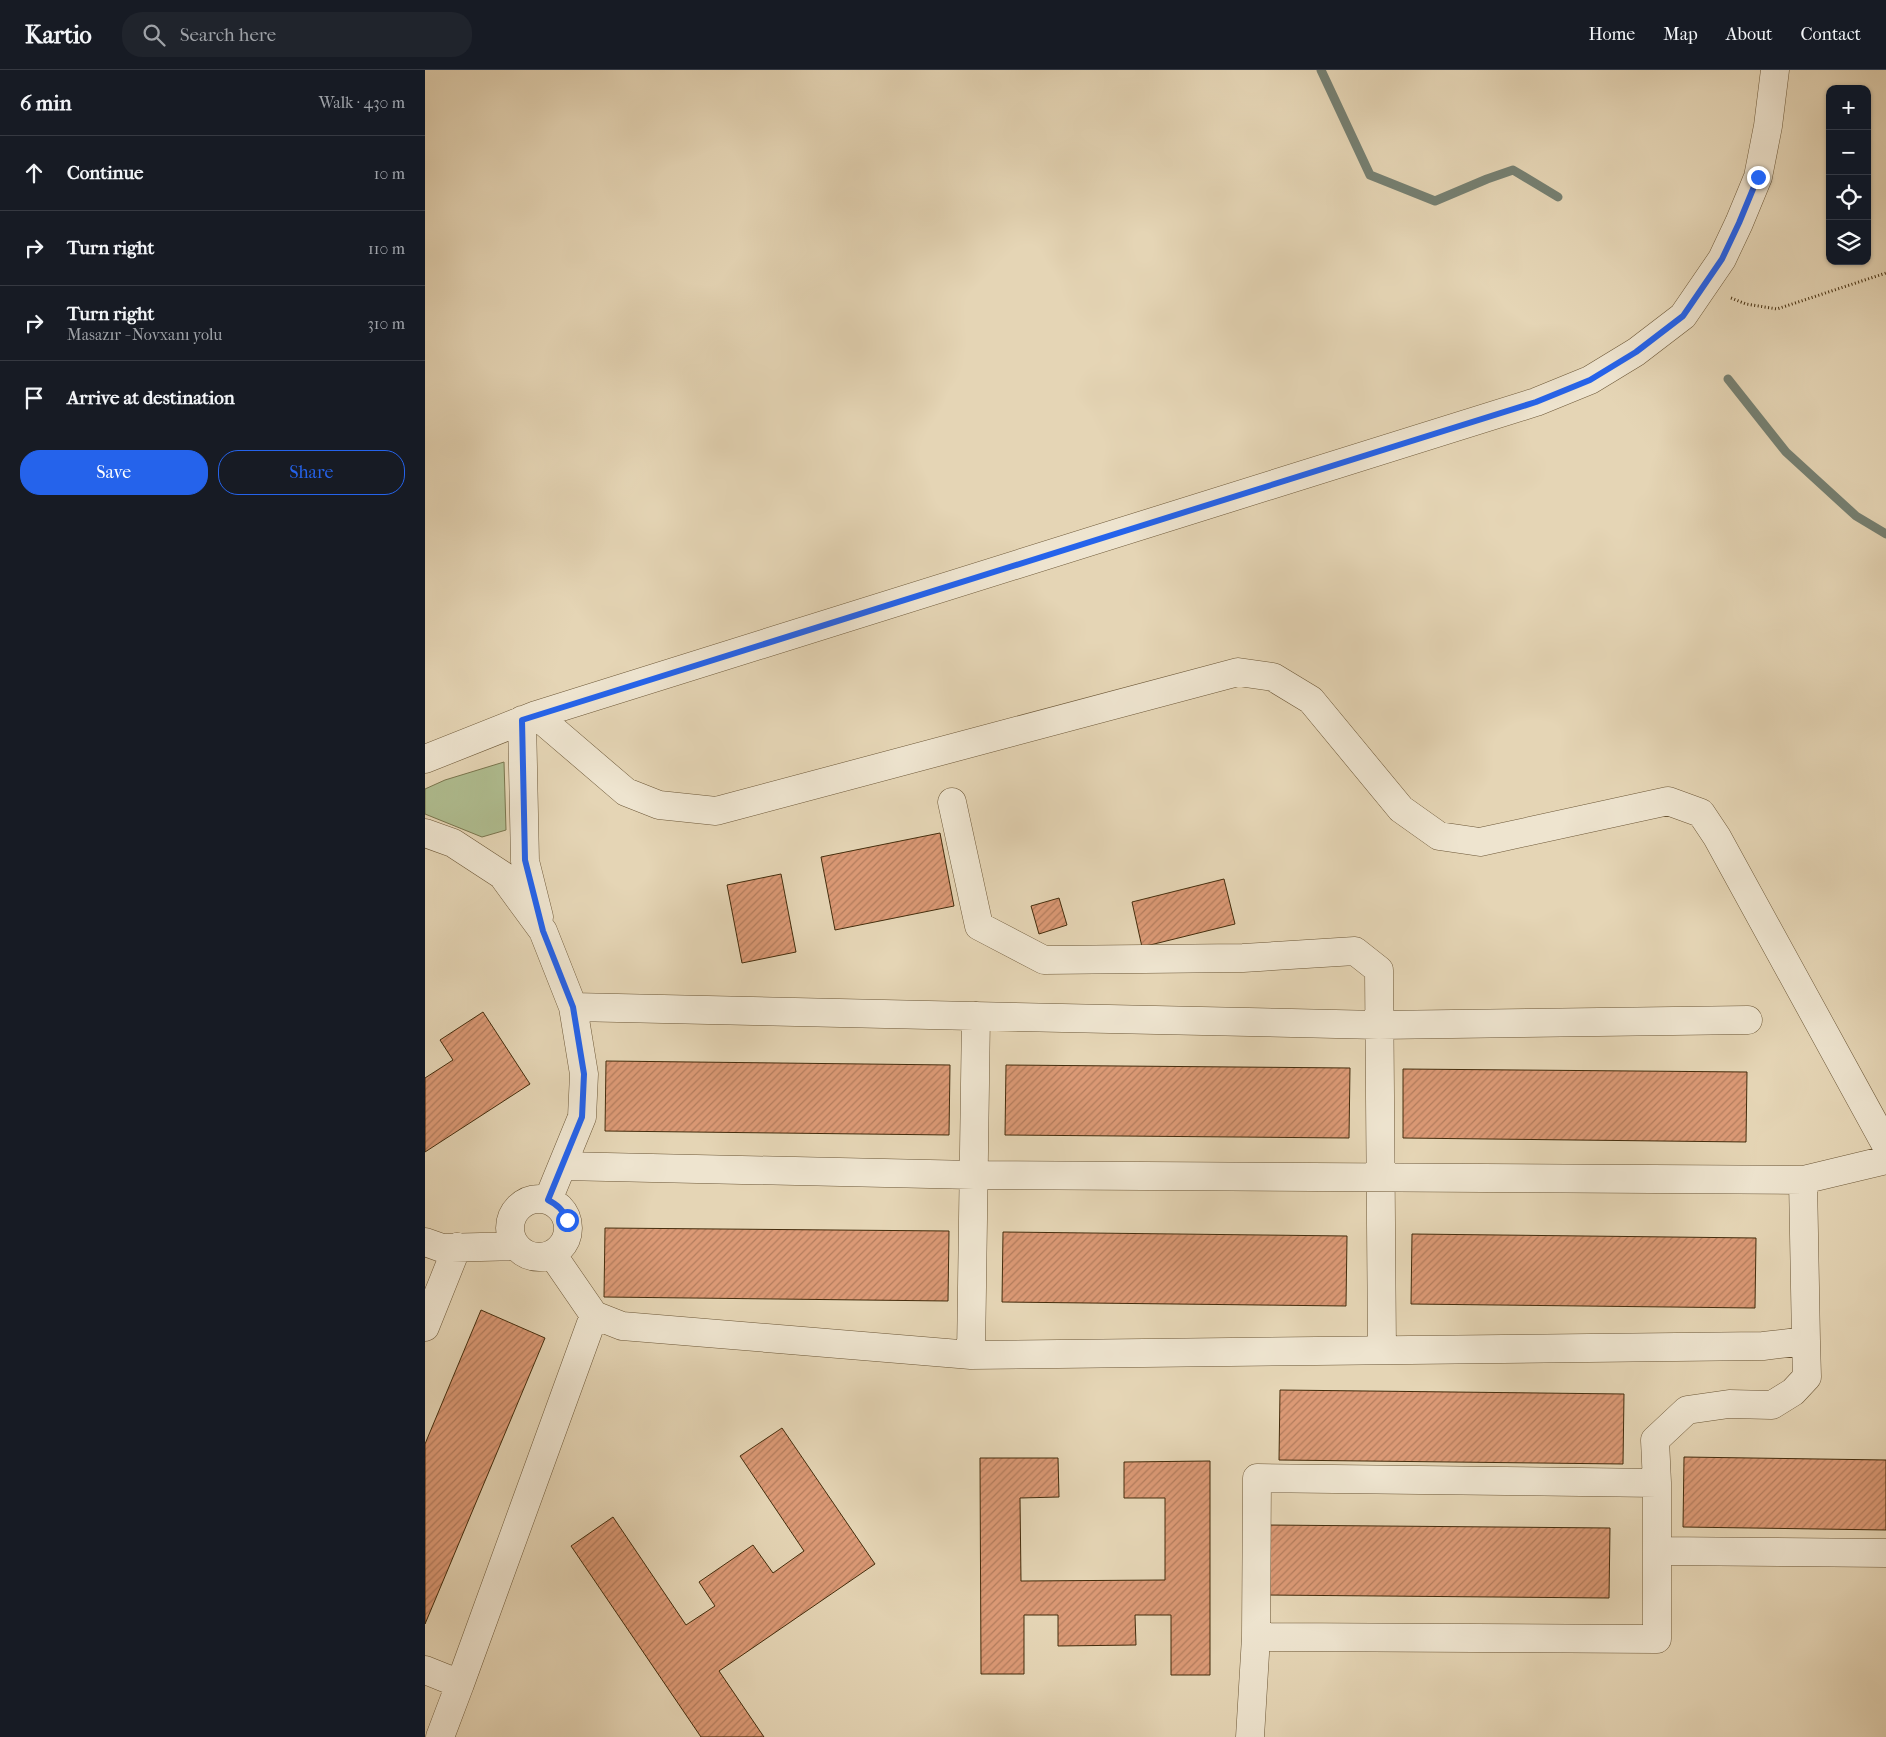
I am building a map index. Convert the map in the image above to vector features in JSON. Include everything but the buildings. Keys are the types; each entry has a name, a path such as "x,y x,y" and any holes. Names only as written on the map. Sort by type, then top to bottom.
{"street":[{"path":"425,759 529,717 1536,402 1590,380 1636,352 1683,316 1722,259 1758,177 1768,126 1775,70"},
{"path":"529,717 626,792 659,805 716,811 1239,672 1273,677 1311,700 1401,809 1439,836 1480,842 1668,801 1701,814 1717,836 1886,1145"},
{"path":"529,717 525,860 543,931 573,1007 584,1074 582,1117 548,1200"},
{"path":"952,802 979,926 1043,960 1243,958 1355,951 1379,970 1382,1350"},
{"path":"425,833 453,843 502,875 543,931"},
{"path":"573,1007 1379,1025 1748,1020"},
{"path":"971,1355 975,1016"},
{"path":"562,1166 973,1175 1803,1180 1886,1160"},
{"path":"1256,1637 1657,1639 1657,1483 1655,1440 1687,1410 1729,1404 1771,1405 1793,1392 1807,1377 1803,1180"},
{"path":"530,1200 548,1200 557,1204 563,1211 567,1220 566,1240 552,1254 543,1257 524,1253 516,1246 510,1229 515,1211 530,1200"},
{"path":"425,1242 442,1248 516,1246"},
{"path":"425,1327 457,1247"},
{"path":"552,1254 594,1315 622,1326 971,1355 1763,1346 1806,1340"},
{"path":"440,1737 594,1315"},
{"path":"1250,1737 1256,1637 1257,1478 1657,1483"},
{"path":"1657,1551 1886,1553"},
{"path":"425,1670 459,1684"}],"path":[{"path":"1703,288 1746,304 1777,309 1886,273"}],"green space":[{"path":"504,762 506,830 482,837 425,814 425,789 445,780"}],"waterway":[{"path":"1321,70 1370,175 1435,201 1513,170 1558,197"},
{"path":"1728,379 1786,452 1856,516 1886,534"}],"route":[{"path":"567,1220 557,1204 548,1200 582,1117 584,1074 573,1007 543,931 525,860 522,720 1536,402 1590,380 1636,352 1683,316 1722,259 1758,177"}]}
